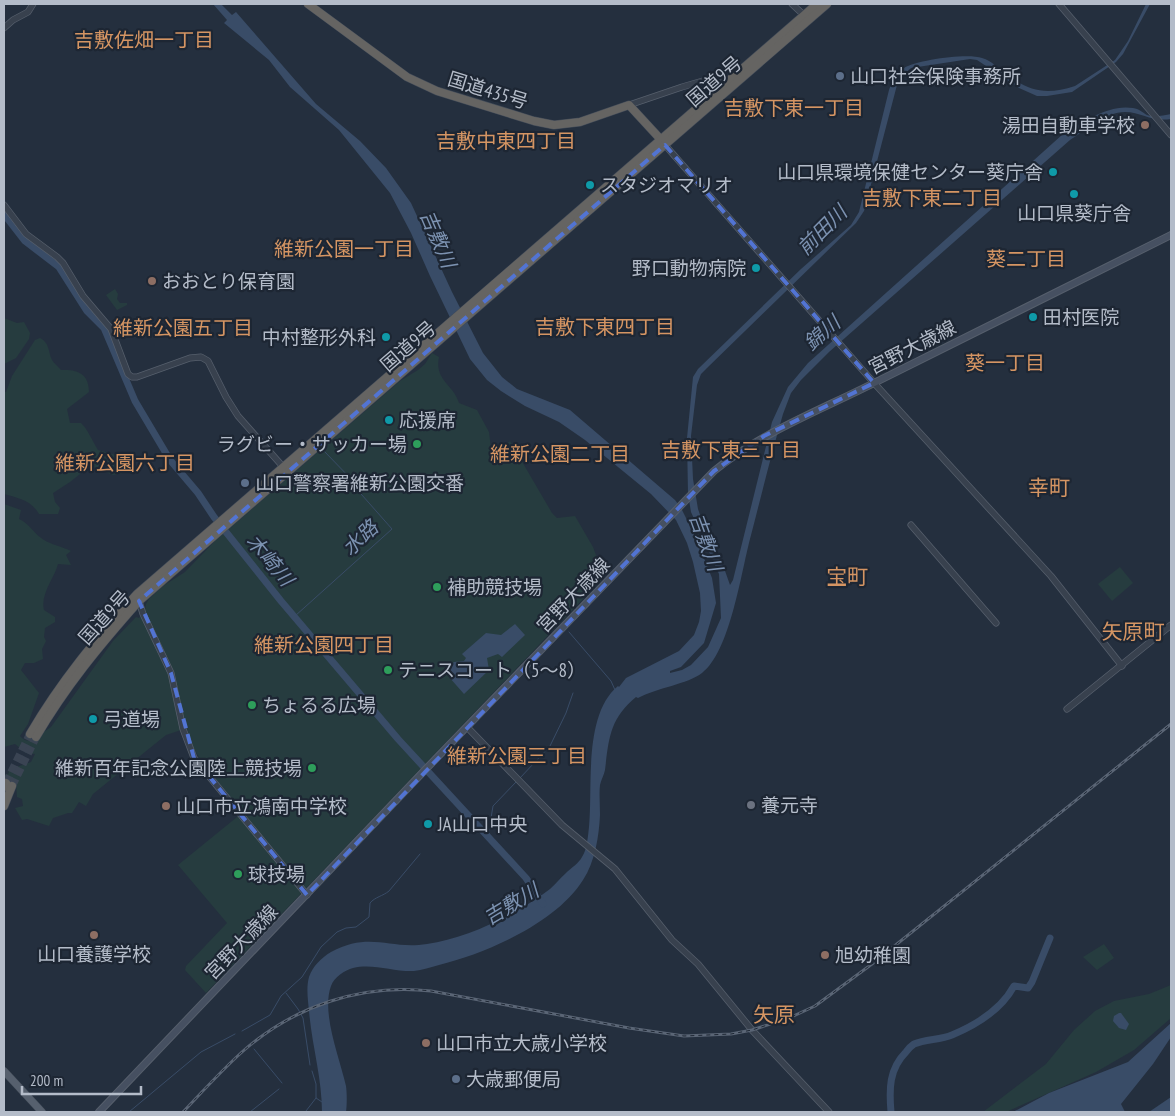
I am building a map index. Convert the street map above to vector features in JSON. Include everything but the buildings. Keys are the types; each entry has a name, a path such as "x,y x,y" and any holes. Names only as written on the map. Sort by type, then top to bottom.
{"highway":[{"name":"国道9号","path":"806,18 817,4"},
{"name":"国道9号","path":"221,526 137,594 95,640 73,668 33,736 93,652 139,601 285,469 806,18 827,4"},
{"name":"国道435号","path":"312,5 407,77 437,92 534,121 554,125 580,122 629,105"},
{"path":"629,105 663,142"},
{"path":"4,806 7,785"}],"main road":[{"name":"宮野大歳線","path":"98,1112 608,580 697,488 726,461 766,435 1171,235"},
{"path":"4,1071 42,1112"}],"street":[{"path":"4,28 13,20 28,12 33,4"},
{"path":"792,4 806,18"},
{"path":"1059,4 1171,135"},
{"path":"629,105 713,78 731,84"},
{"path":"663,142 874,383 1051,576 1122,666"},
{"path":"4,205 26,234 63,263 83,296 111,329 128,374 137,378 190,358 204,358 208,361 235,411 285,469"},
{"path":"911,525 996,623"},
{"path":"139,601 143,614 171,672 183,730 194,758 307,895"},
{"path":"1067,708 1171,625"},
{"path":"467,727 548,812 621,876 672,940 702,969 752,1030 829,1112"}],"highlighted area":[{"path":"665,145 874,383 764,436 714,471 307,895 194,758 171,673 139,601"}],"green space":[{"path":"115,289 120,303 127,303 127,305 117,310 106,295"},
{"path":"4,318 17,323 24,322 30,333 29,339 16,358 4,364"},
{"path":"40,338 46,342 52,360 61,370 73,370 85,377 87,381 89,392 67,409 70,423 81,423 98,450 116,455 123,462 123,473 113,475 90,466 53,493 55,502 60,508 58,514 39,514 28,503 19,498 4,494 4,392 6,392 12,376 35,340"},
{"path":"432,353 439,357 439,371 459,403 477,410 489,432 492,456 510,441 552,513 557,518 575,516 593,547 604,577 206,993 185,970 186,966 227,923 178,865 242,813 193,748 187,728 166,735 93,794 86,806 79,802 72,813 53,818 49,826 27,819 22,820 15,808 23,806 22,799 17,797 16,784 4,779 4,774 9,773 8,770 31,762 35,754 26,753 15,744 4,747 4,504 21,510 19,519 41,538 71,551 66,555 71,565 58,564 44,598 44,610 55,617 55,622 45,628 44,637 46,641 42,649 43,659 34,663 25,663 21,670 39,693 28,724 20,736 28,741 36,738 51,727 113,641 136,617 139,618 145,610 149,599 163,586 185,572 215,541 400,381 425,364"},
{"path":"1120,567 1133,583 1112,601 1098,584"},
{"path":"1104,944 1114,958 1097,970 1083,957"},
{"path":"1171,985 1171,1018 1134,1050 1096,1072 1006,1112 983,1112 1046,1064 1074,1030 1095,1011 1114,1001 1149,994"}],"water":[{"name":"吉敷川","path":"213,4 221,4 232,15 236,12 316,104 360,141 386,168 411,203 452,292 483,353 502,377 517,389 570,410 675,500 681,508 696,538 712,578 716,603 704,643 681,667 670,671 670,673 691,665 708,647 721,618 719,574 691,512 688,494 687,438 693,377 698,369 801,269 851,225 859,212 889,90 899,73 904,68 920,62 965,56 982,58 989,61 1015,81 1031,88 1047,91 1065,89 1075,86 1115,60 1128,41 1146,4 1150,4 1123,54 1116,62 1072,92 1037,96 1019,88 977,60 970,59 911,68 900,78 864,211 856,223 701,374 697,385 691,436 693,479 698,509 707,535 724,568 730,585 733,580 772,422 788,387 808,363 1063,134 1105,111 1124,107 1133,108 1153,116 1171,114 1171,119 1164,120 1131,112 1110,115 1070,140 829,352 801,380 791,393 783,414 733,611 720,648 712,663 702,673 689,680 638,698 636,697 627,705 616,721 612,729 605,770 600,785 600,815 596,849 587,873 571,896 538,923 478,953 414,971 368,966 353,968 340,974 332,983 328,1009 332,1036 346,1086 346,1112 322,1112 307,990 309,977 315,966 331,952 358,943 427,944 475,931 492,924 537,898 550,889 577,863 584,854 588,839 592,752 594,733 599,715 607,699 626,678 679,651 694,635 701,611 700,593 687,543 676,520 651,494 585,440 559,422 525,406 487,380 470,359 411,233 390,193 339,130 290,87 269,60 224,23 227,20"},
{"path":"515,624 525,635 502,657 498,654 487,658 489,670 464,694 449,677 449,666 454,662 464,661 466,658 462,654 486,633 501,635"},
{"path":"1119,1013 1129,1024 1126,1030 1119,1028 1113,1021 1114,1016"},
{"path":"1171,1023 1171,1037 1153,1064 1121,1104 1125,1112 1013,1112 1049,1093 1128,1062"},
{"path":"1171,1097 1171,1112 1149,1112"}],"waterway":[{"name":"木崎川","path":"4,214 25,241 59,267 87,311 104,328 135,401 170,460 198,493 214,517 281,601 398,739 526,878 543,904"},
{"name":"水路","path":"295,616 392,529 354,486 354,482 324,451"},
{"path":"569,632 611,681 615,690"},
{"path":"520,778 550,746 566,713 573,693"},
{"path":"488,836 493,806 517,781"},
{"path":"242,1031 270,1015 281,996 302,977 321,947 337,932 346,928 356,927 369,917 370,903 389,891 420,854"},
{"path":"891,1112 890,1087 893,1072 900,1059 909,1049 919,1042 952,1035 979,1021 995,1009 1009,995 1014,986 1028,988 1050,938"},
{"path":"286,993 303,1018 310,1065"},
{"path":"129,1112 201,1052 235,1034"},
{"path":"254,1049 282,1083"},
{"path":"312,1071 316,1084 316,1098 322,1102"},
{"path":"250,1112 279,1089"},
{"path":"306,1111 316,1098"}],"tunnel":[{"path":"6,783 30,734"},
{"path":"12,786 36,737"}],"railway":[{"path":"183,1112 242,1052 284,1022 306,1010 330,1001 380,991 405,989 431,991 629,1028 684,1036 731,1034 752,1030 789,1018 815,1006 872,964 1171,724"}],"place":[{"name":"山口社会保険事務所","path":"840,76"},
{"name":"湯田自動車学校","path":"1145,125"},
{"name":"山口県環境保健センター葵庁舎","path":"1053,172"},
{"name":"スタジオマリオ","path":"590,185"},
{"name":"山口県葵庁舎","path":"1074,194"},
{"name":"野口動物病院","path":"756,268"},
{"name":"おおとり保育園","path":"152,281"},
{"name":"田村医院","path":"1033,317"},
{"name":"中村整形外科","path":"386,337"},
{"name":"応援席","path":"389,420"},
{"name":"ラグビー・サッカー場","path":"417,444"},
{"name":"山口警察署維新公園交番","path":"245,483"},
{"name":"補助競技場","path":"437,587"},
{"name":"テニスコート（5～8）","path":"388,670"},
{"name":"ちょるる広場","path":"252,705"},
{"name":"弓道場","path":"93,719"},
{"name":"維新百年記念公園陸上競技場","path":"312,768"},
{"name":"養元寺","path":"751,805"},
{"name":"山口市立鴻南中学校","path":"166,806"},
{"name":"JA山口中央","path":"428,824"},
{"name":"球技場","path":"238,874"},
{"name":"山口養護学校","path":"94,935"},
{"name":"旭幼稚園","path":"825,955"},
{"name":"山口市立大歳小学校","path":"426,1043"},
{"name":"大歳郵便局","path":"456,1079"}],"district":[{"name":"吉敷佐畑一丁目","path":"144,40"},
{"name":"吉敷下東一丁目","path":"794,108"},
{"name":"吉敷中東四丁目","path":"506,141"},
{"name":"吉敷下東二丁目","path":"932,198"},
{"name":"維新公園一丁目","path":"344,249"},
{"name":"葵二丁目","path":"1026,259"},
{"name":"吉敷下東四丁目","path":"605,327"},
{"name":"維新公園五丁目","path":"183,328"},
{"name":"葵一丁目","path":"1005,363"},
{"name":"吉敷下東三丁目","path":"731,450"},
{"name":"維新公園二丁目","path":"560,454"},
{"name":"維新公園六丁目","path":"125,463"},
{"name":"幸町","path":"1049,488"},
{"name":"宝町","path":"847,577"},
{"name":"矢原町","path":"1133,632"},
{"name":"維新公園四丁目","path":"324,645"},
{"name":"維新公園三丁目","path":"517,756"},
{"name":"矢原","path":"774,1015"}],"water label":[{"name":"前田川","path":"822,230"},
{"name":"錦川","path":"822,333"}]}
